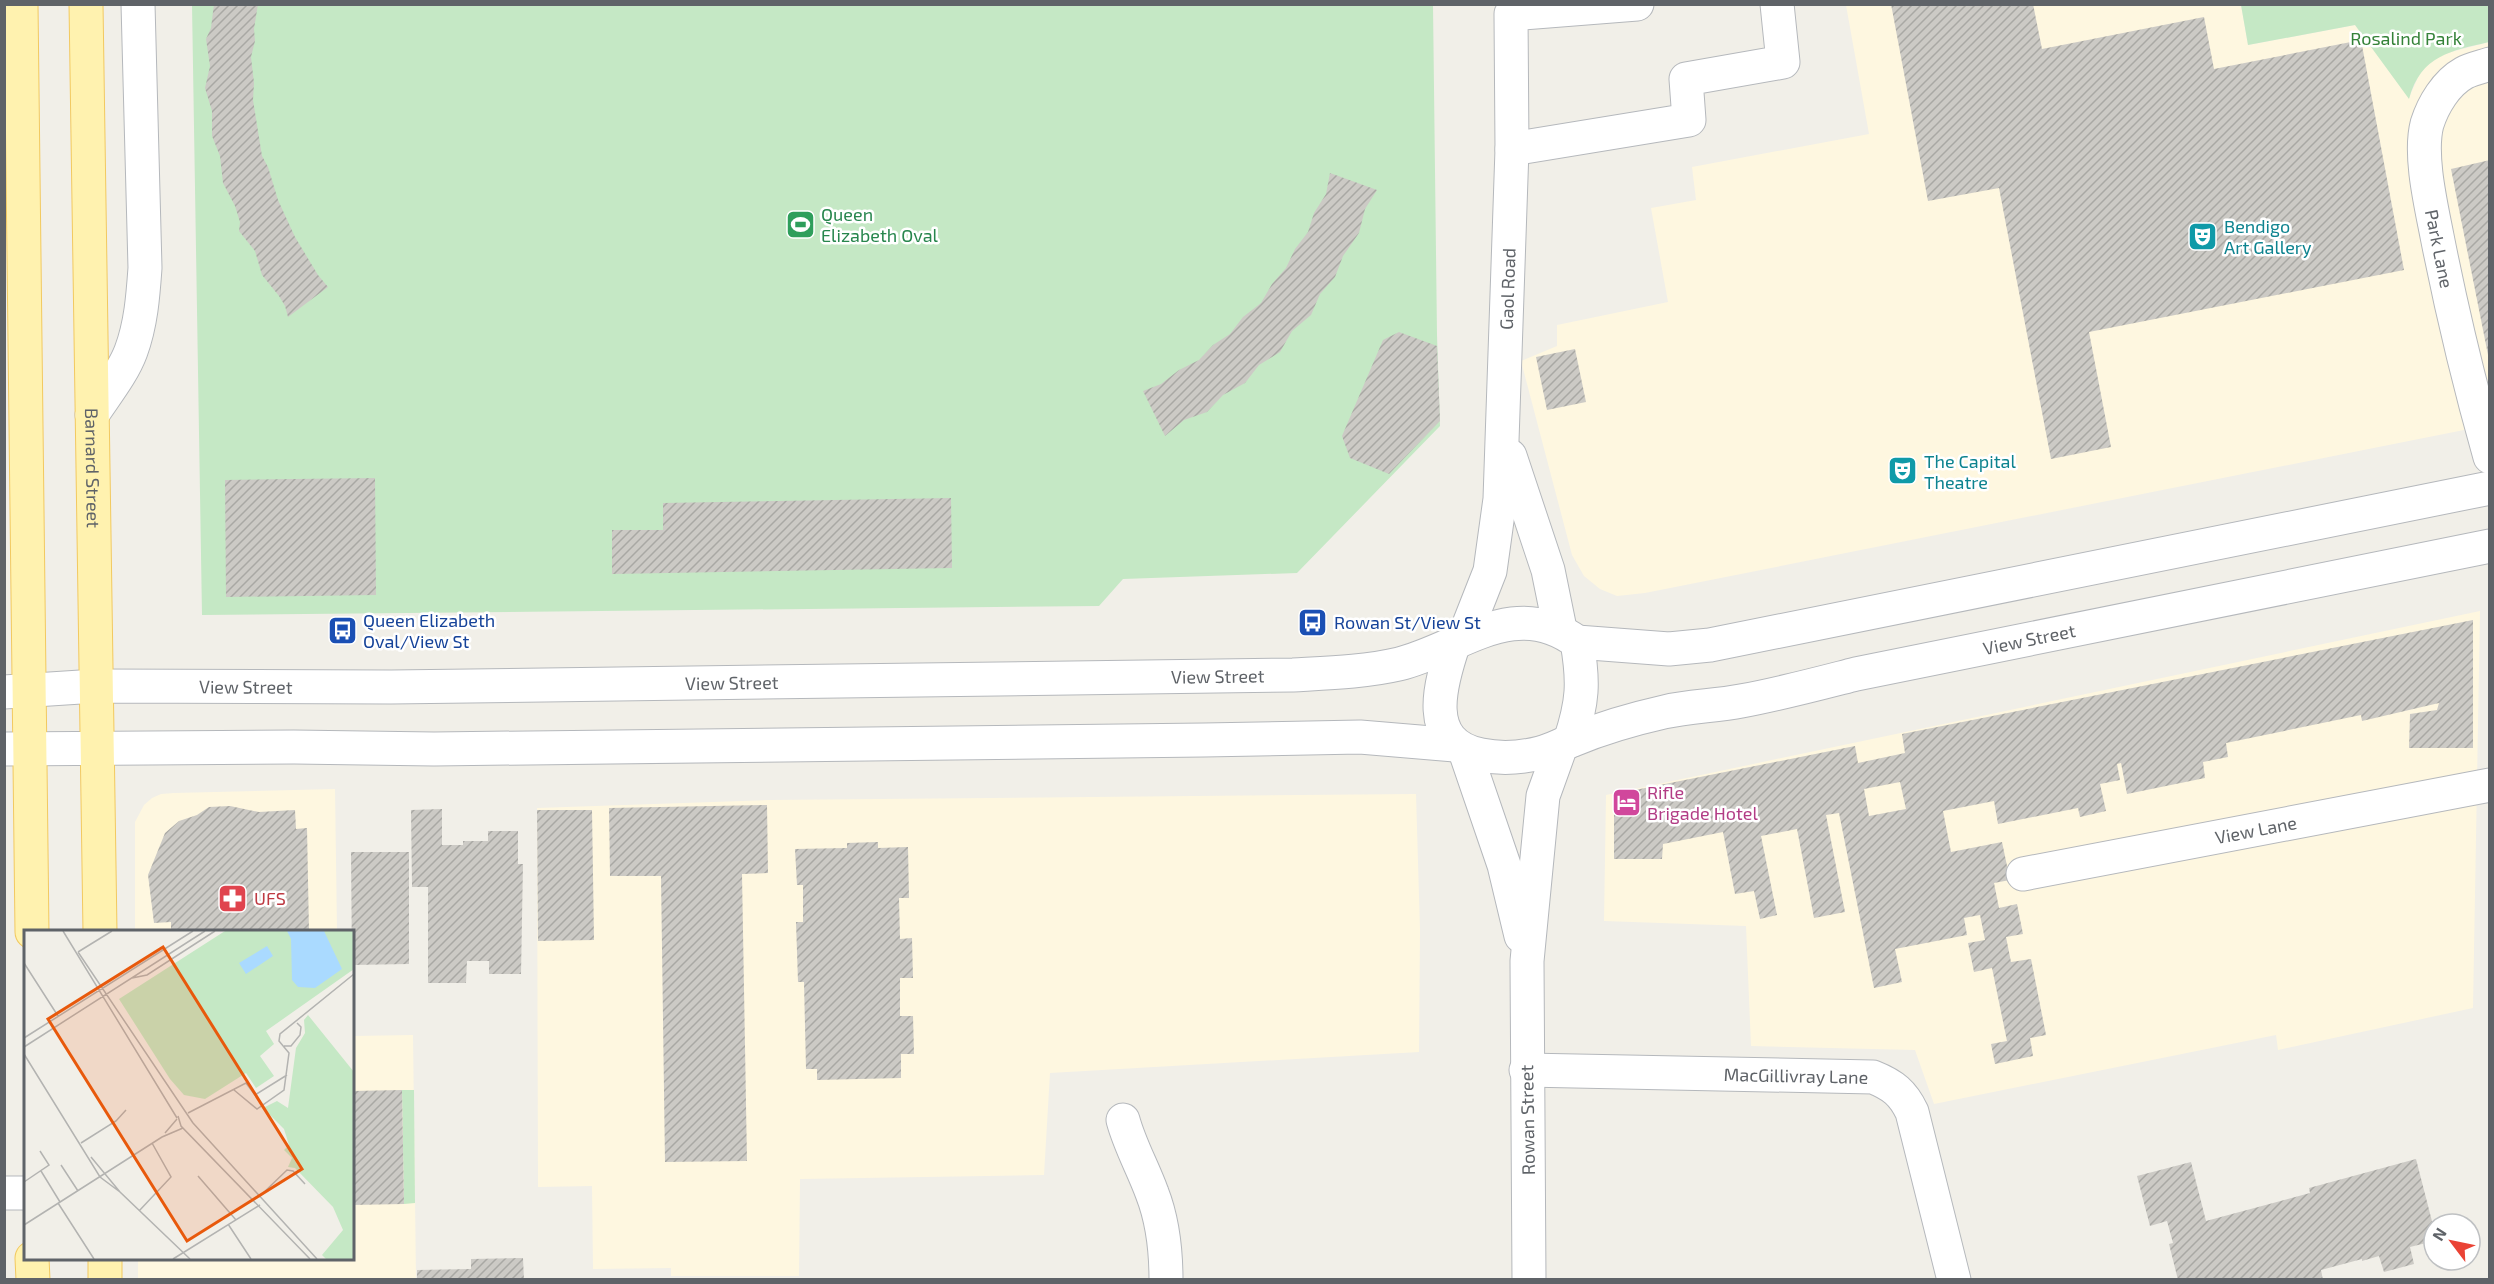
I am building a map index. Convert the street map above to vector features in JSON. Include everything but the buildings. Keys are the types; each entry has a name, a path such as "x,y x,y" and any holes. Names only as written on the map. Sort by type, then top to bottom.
{"main road":[{"path":"21,4 18,749 32,930"},
{"name":"Barnard Street","path":"86,4 100,930"},
{"path":"32,1260 33,1280"},
{"path":"105,1260 105,1280"}],"street":[{"path":"92,415 131,354 139,326 143,294 145,268 138,4"},
{"name":"Gaol Road","path":"1459,640 1486,583 1494,550 1500,499 1512,149 1511,14 1637,4"},
{"path":"1512,149 1689,120 1686,79 1784,62 1777,4"},
{"name":"Park Lane","path":"2490,64 2463,73 2447,87 2435,104 2427,126 2425,155 2427,185 2456,333 2490,457"},
{"name":"Gaol Road","path":"1503,430 1519,487 1569,635"},
{"path":"1460,748 1444,727 1440,708 1442,683 1459,640 1491,627 1520,623 1541,624 1569,635 1669,649 1710,645 2490,488"},
{"name":"View Street","path":"1566,743 1622,723 1668,711 1775,695 1867,671 2490,546"},
{"path":"18,749 294,747 434,749 1204,740 1360,736 1460,748 1493,757 1515,758 1566,743 1582,695 1569,635"},
{"name":"View Street","path":"18,691 96,686 391,687 1293,675 1372,670 1402,663 1459,640"},
{"name":"Rowan Street","path":"1529,1280 1527,961 1542,796 1566,743"},
{"name":"Rowan Street","path":"1460,748 1504,865 1527,961"},
{"name":"View Lane","path":"2023,874 2490,785"},
{"name":"MacGillivray Lane","path":"1526,1070 1873,1077 1885,1082 1905,1098 1912,1112 1954,1280"},
{"path":"1123,1120 1126,1133 1153,1194 1162,1224 1166,1250 1166,1280"},
{"path":"4,1193 24,1193"}],"shaded area":[{"path":"1846,5 2241,5 2248,45 2355,25 2409,98 2419,75 2440,55 2489,42 2489,425 1645,593 1617,596 1600,589 1584,576 1572,555 1521,361 1557,346 1557,325 1668,302 1651,208 1696,200 1692,167 1869,134"},
{"path":"2480,611 2473,1008 2278,1050 2276,1035 1934,1104 1915,1050 1751,1046 1746,926 1604,921 1606,795"},
{"path":"335,789 337,930 135,930 135,822 144,805 152,798 161,794"},
{"path":"1416,794 1420,930 1419,1052 1050,1073 1044,1175 800,1179 799,1276 671,1276 671,1268 593,1269 592,1186 538,1187 537,808 768,800"},
{"path":"413,1035 416,1279 138,1279 138,1260 354,1260 354,1036"}],"green space":[{"path":"192,5 1433,5 1440,426 1297,573 1123,579 1099,606 202,615"},
{"name":"Rosalind Park","path":"2241,5 2489,5 2489,42 2439,57 2421,73 2409,99 2355,25 2248,45"},
{"path":"402,1090 414,1090 415,1203 404,1204"}],"place":[{"name":"Queen Elizabeth Oval","path":"800,224"},
{"name":"Bendigo Art Gallery","path":"2203,236"},
{"name":"The Capital Theatre","path":"1903,471"},
{"name":"Rowan St/View St","path":"1313,622"},
{"name":"Queen Elizabeth Oval/View St","path":"342,630"},
{"name":"Rifle Brigade Hotel","path":"1626,802"},
{"name":"UFS","path":"233,898"}]}
